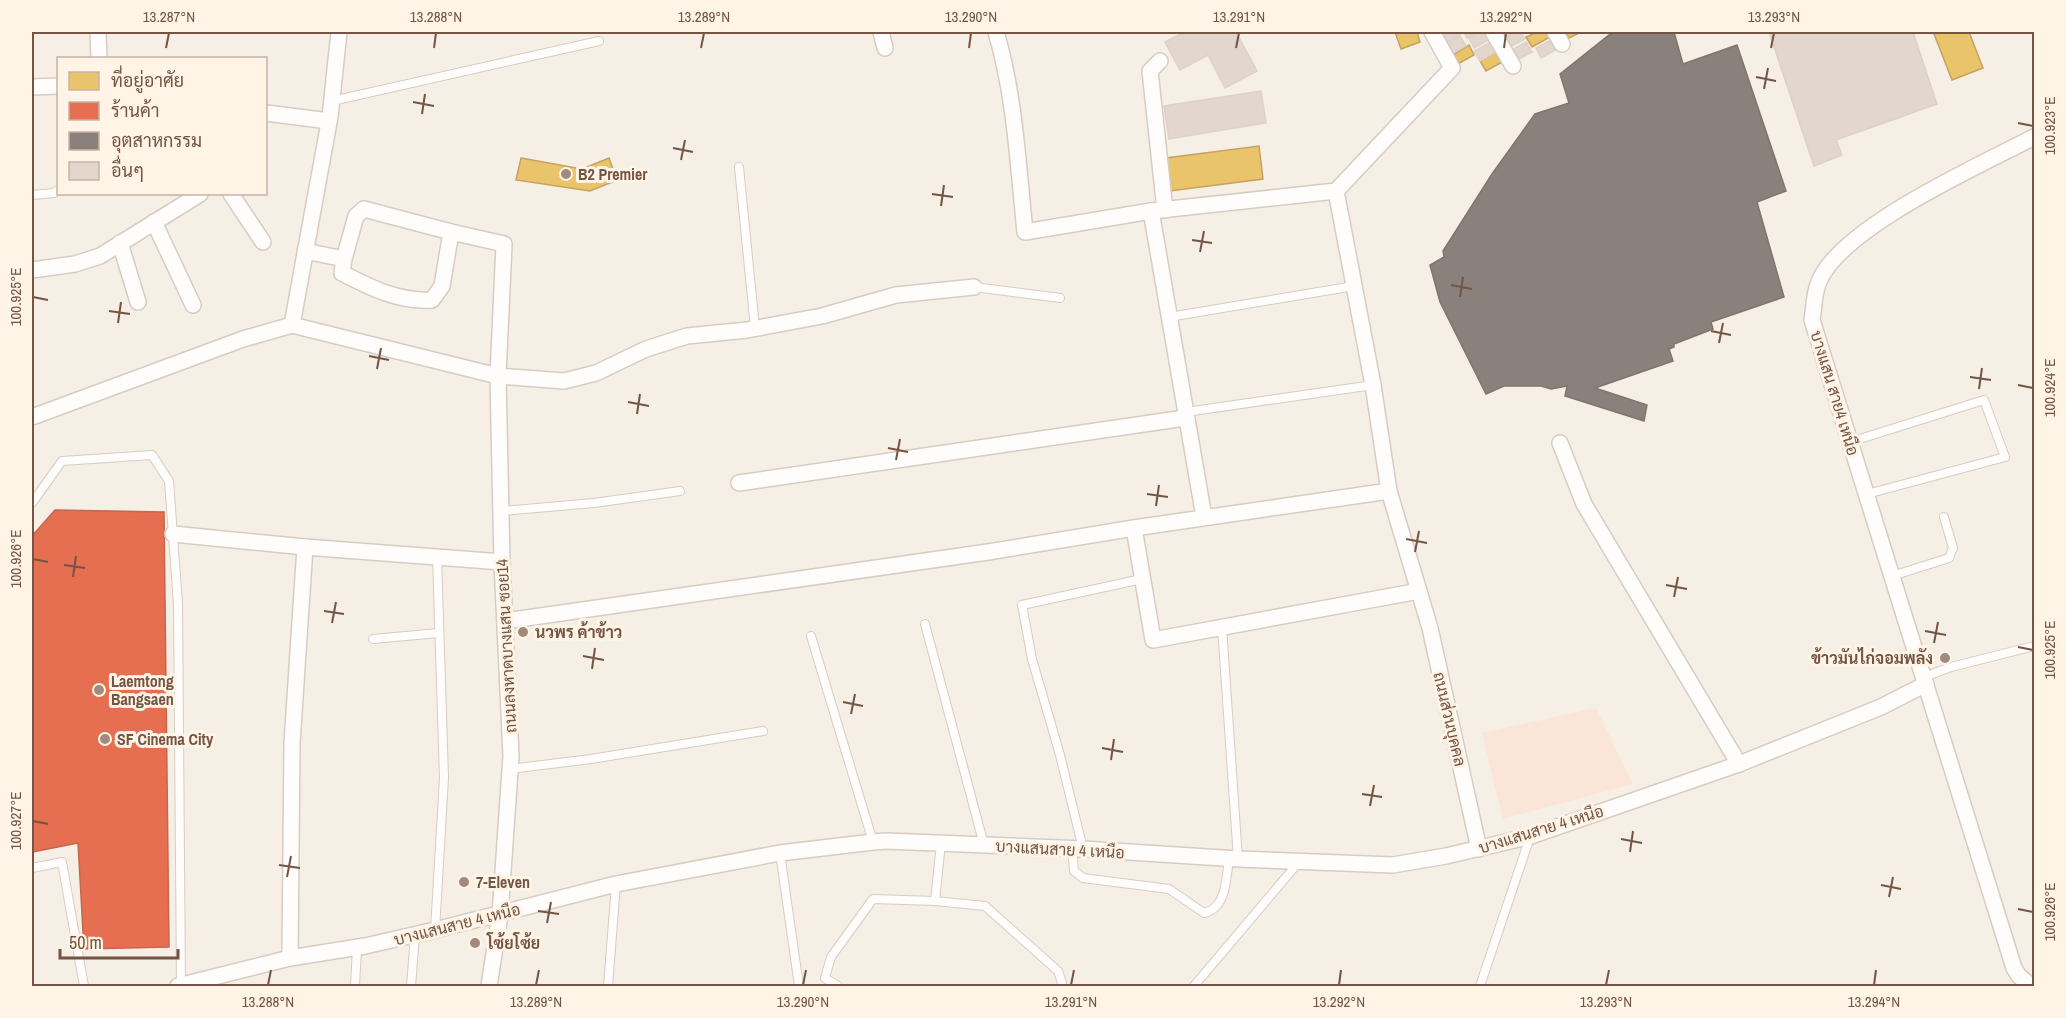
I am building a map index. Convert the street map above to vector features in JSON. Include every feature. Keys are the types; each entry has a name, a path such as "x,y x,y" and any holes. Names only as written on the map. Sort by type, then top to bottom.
{"street":[{"path":"98,32 99,57"},
{"path":"292,325 329,121 339,32"},
{"path":"881,32 885,48"},
{"path":"996,32 1010,86 1025,232 1158,210 1336,191 1452,68 1432,32"},
{"path":"1493,32 1513,66"},
{"path":"1160,60 1150,71 1158,210 1168,317 1204,517"},
{"path":"32,87 57,86"},
{"path":"267,113 329,121"},
{"name":"บางแสน สาย4 เหนือ","path":"2031,987 2014,968 1812,320 1818,283 1839,253 1867,230 1932,190 2034,138"},
{"name":"ถนนส่วนบุคคล","path":"1336,191 1373,385 1389,491 1430,628 1479,849"},
{"path":"32,270 75,264 100,256 198,195"},
{"path":"232,195 263,242"},
{"path":"364,209 451,232 442,286 432,300 413,301 374,289 342,273 344,259 356,216 364,209"},
{"path":"154,222 193,305"},
{"name":"ถนนลงหาดบางแสน ซอย14","path":"451,232 504,244 498,376 502,562 511,756 500,915 489,987"},
{"path":"120,243 138,302"},
{"path":"305,251 344,259"},
{"path":"32,417 243,339 292,325 498,376 564,381 596,373 646,349 687,336 755,328 822,316 896,295 974,287"},
{"path":"740,483 1185,415"},
{"path":"1560,443 1584,504 1739,764"},
{"path":"505,621 988,552 1204,517 1389,491"},
{"path":"1134,528 1153,640 1419,591"},
{"path":"173,534 502,562"},
{"path":"290,958 292,743 305,547"},
{"name":"บางแสนสาย 4 เหนือ","path":"180,986 290,958 357,948 415,935 616,884 780,853 873,842 1077,849 1234,859 1393,865 1479,849 1531,836 1739,764 1881,707 1925,681"}],"lane":[{"path":"332,100 599,41"},
{"path":"739,167 755,328"},
{"path":"32,195 57,191"},
{"path":"1168,317 1354,286"},
{"path":"974,287 1060,298"},
{"path":"1185,415 1373,385"},
{"path":"1850,442 1984,400 2005,457 1867,494"},
{"path":"32,504 62,461 152,455 169,482 178,604 180,986"},
{"path":"501,511 594,503 680,491"},
{"path":"1892,576 1949,558 1953,548 1944,517"},
{"path":"435,930 444,778 436,556"},
{"path":"1142,579 1022,605 1032,659 1060,755 1077,849 1074,871 1083,878 1169,889 1204,913 1216,906 1223,897 1234,859 1222,627"},
{"path":"925,624 984,845"},
{"path":"373,639 438,633"},
{"path":"811,636 873,842"},
{"path":"1925,681 1951,667 2034,646"},
{"path":"510,769 591,759 763,730"},
{"path":"1480,987 1531,836"},
{"path":"935,901 941,843"},
{"path":"780,853 799,987"},
{"path":"1194,987 1299,861"},
{"path":"32,868 62,862 84,986"},
{"path":"608,987 616,884"},
{"path":"838,987 825,978 831,957 873,899 935,901 985,906 1058,971 1063,987"},
{"path":"411,987 415,935"},
{"path":"355,987 357,948"}],"shaded area":[{"path":"1596,708 1633,784 1503,819 1482,733"}],"building: ที่อยู่อาศัย":[{"path":"1395,32 1417,32 1420,42 1401,49"},
{"path":"1537,32 1547,32 1550,37 1532,47 1526,37"},
{"path":"1565,32 1581,32 1569,38"},
{"path":"1969,32 1983,68 1952,80 1934,34"},
{"path":"1469,45 1474,55 1456,65 1451,56"},
{"path":"1498,51 1504,61 1486,71 1480,61"},
{"path":"1259,146 1263,179 1170,191 1166,158"},
{"name":"B2 Premier","path":"521,158 582,169 609,158 617,180 590,191 516,180"}],"building: ร้านค้า":[{"name":"Laemtong Bangsaen","path":"55,510 164,512 169,947 84,949 78,843 32,852 32,536"}],"building: อุตสาหกรรม":[{"path":"1618,32 1674,32 1683,64 1737,45 1786,191 1757,202 1784,297 1711,322 1713,329 1674,344 1674,347 1669,349 1673,361 1595,388 1647,405 1644,421 1565,396 1567,386 1551,389 1541,386 1504,386 1486,394 1440,302 1430,265 1444,257 1443,251 1492,174 1535,114 1569,103 1560,74 1609,35"}],"building: อื่นๆ":[{"path":"1184,32 1236,32 1257,71 1225,88 1208,55 1180,70 1165,42"},
{"path":"1460,32 1461,34 1443,44 1437,34"},
{"path":"1464,32 1479,32 1467,38"},
{"path":"1480,32 1489,32 1492,38 1474,48 1469,38"},
{"path":"1514,32 1521,32 1525,39 1506,49 1501,39"},
{"path":"1769,32 1913,32 1937,104 1836,140 1842,155 1814,166"},
{"path":"1460,36 1466,46 1448,56 1442,46"},
{"path":"1554,38 1559,48 1541,58 1536,48"},
{"path":"1493,41 1498,51 1480,61 1474,51"},
{"path":"1526,42 1532,52 1513,62 1508,52"},
{"path":"1261,91 1266,123 1169,139 1164,106"}],"place":[{"name":"B2 Premier","path":"566,174"},
{"name":"นวพร ค้าข้าว","path":"523,632"},
{"name":"ข้าวมันไก่จอมพลัง","path":"1945,658"},
{"name":"Laemtong Bangsaen","path":"99,690"},
{"name":"SF Cinema City","path":"105,739"},
{"name":"7-Eleven","path":"464,882"},
{"name":"โซ้ยโซ้ย","path":"475,943"}]}
